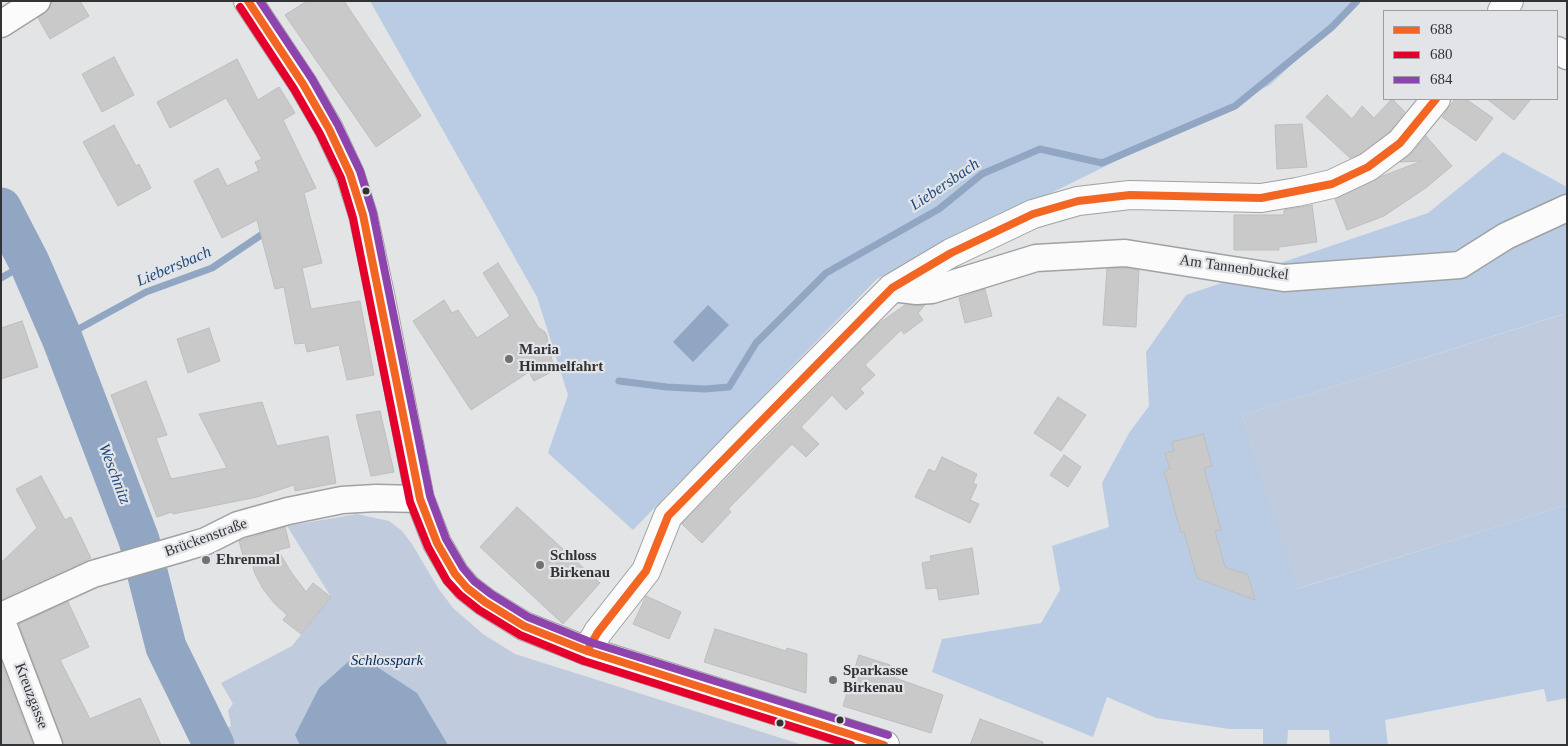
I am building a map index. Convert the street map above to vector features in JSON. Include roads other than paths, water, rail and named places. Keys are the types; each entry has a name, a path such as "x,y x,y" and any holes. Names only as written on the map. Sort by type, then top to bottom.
{"street":[{"path":"1,24 37,1"},
{"path":"248,1 303,84 329,130 350,174 363,215 382,299 420,499 437,543 467,588 485,602 524,626 587,652 885,745"},
{"path":"587,652 598,632 646,571 668,516 892,288 950,253 1033,214 1078,201 1130,195 1261,198 1332,184 1368,166 1400,143 1435,100"},
{"name":"Am Tannenbuckel","path":"892,288 917,291 932,290 1036,258 1125,253 1284,278 1460,264 1506,236 1567,208"},
{"name":"Brückenstraße","path":"1,618 93,574 206,541 238,525 297,509 342,500 376,498 420,499"},
{"name":"Kreuzgasse","path":"1,618 49,745"}],"waterway":[{"name":"Liebersbach","path":"619,381 667,387 705,389 729,387 756,343 826,273 939,209 982,174 1040,149 1102,163 1235,106 1332,27 1357,1"},
{"name":"Weschnitz","path":"1,208 29,262 62,338 139,540 166,647 214,745"},
{"name":"Liebersbach","path":"62,338 146,292 212,268 267,231"},
{"path":"1,278 29,262"}],"place":[{"name":"Maria Himmelfahrt","path":"509,359"},
{"name":"Ehrenmal","path":"206,560"},
{"name":"Schloss Birkenau","path":"540,565"},
{"name":"Sparkasse Birkenau","path":"833,680"}],"park label":[{"name":"Schlosspark","path":"387,661"}]}
